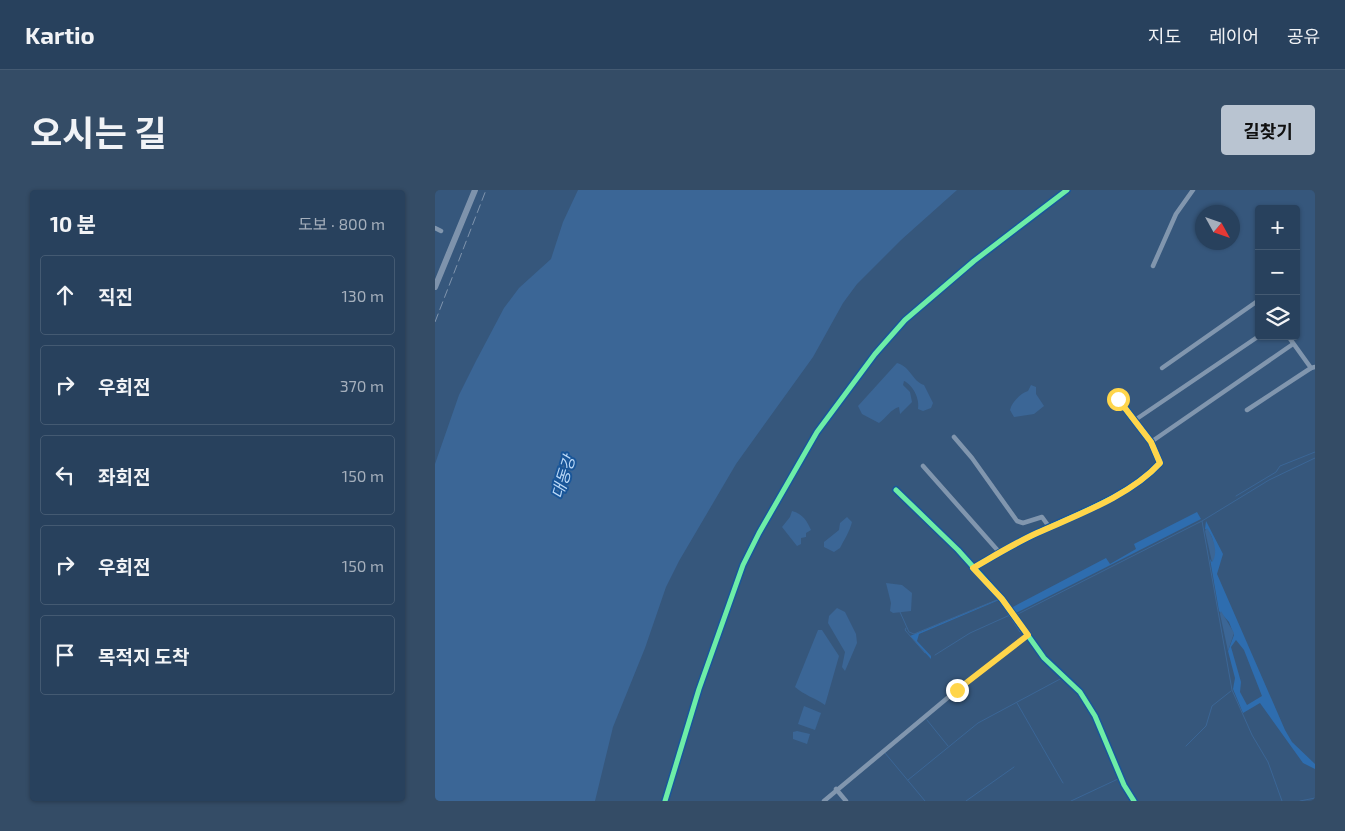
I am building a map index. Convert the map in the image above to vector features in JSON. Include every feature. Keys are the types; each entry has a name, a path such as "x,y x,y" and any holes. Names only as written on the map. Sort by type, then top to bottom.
{"main road":[{"path":"435,287 475,190"}],"street":[{"path":"665,801 699,690 743,565 759,533 817,432 875,354 905,320 981,255 1067,190"},
{"path":"1153,266 1175,214 1193,190"},
{"path":"435,228 441,231"},
{"path":"1162,368 1255,303"},
{"path":"1135,420 1255,339"},
{"path":"1247,410 1251,404 1313,367 1290,340"},
{"path":"1151,442 1293,344"},
{"path":"973,568 1000,552 1097,506 1157,467 1160,459 1151,442 1118,399"},
{"path":"954,437 972,458 1017,521 1023,523 1042,517 1049,528"},
{"path":"923,466 1000,552"},
{"path":"896,490 945,536 1002,599 1044,658 1076,687 1085,699 1105,737 1124,785 1134,801"},
{"path":"824,801 836,789 1028,635"},
{"path":"836,789 846,801"}],"shaded area":[{"path":"1197,512 1201,519 1016,613 1011,608 1106,558 1110,564 1136,549 1134,544"},
{"path":"1206,521 1223,554 1217,574 1285,730 1292,742 1315,764 1315,769 1303,763 1260,703 1243,713 1233,689 1235,678 1228,651 1234,635 1229,622 1219,611 1210,559 1212,562 1214,553 1213,543 1211,535 1205,529","holes":["1236,640 1244,650 1262,696 1247,705 1240,692 1241,682 1231,647"]},
{"path":"999,599 1010,615 999,600 919,634 917,641 931,656 931,659 910,636"}],"water":[{"name":"대동강","path":"578,190 957,190 901,240 857,284 843,303 813,357 736,464 679,561 666,587 645,648 613,727 595,801 435,801 435,464 459,395 476,361 504,308 519,288 551,259 563,222"},
{"path":"897,363 905,367 917,381 924,385 933,403 931,408 923,411 918,409 915,393 904,381 903,385 910,392 912,402 900,414 899,407 896,408 879,423 862,414 858,406"},
{"path":"1031,385 1036,387 1036,394 1044,406 1034,414 1014,417 1010,410 1011,407 1017,398 1028,391"},
{"path":"792,511 804,518 811,530 806,533 806,537 801,538 801,544 797,546 782,527"},
{"path":"847,517 852,522 840,548 834,552 824,547 824,542 839,530 840,523"},
{"path":"1207,528 1213,540 1215,550 1212,562 1205,531"},
{"path":"886,583 902,585 912,593 911,611 893,613 890,611 891,603"},
{"path":"837,608 845,612 856,634 857,643 845,671 842,667 845,652 828,623 829,616"},
{"path":"1221,611 1234,633 1228,651 1220,614"},
{"path":"818,630 822,630 839,656 825,705 795,687"},
{"path":"804,706 821,713 815,730 798,724"},
{"path":"793,732 810,734 807,744 793,739"}],"waterway":[{"path":"1236,496 1276,472 1280,466 1315,452"},
{"path":"1282,801 1268,762 1252,735 1232,690 1202,521 1269,480 1315,458"},
{"path":"1016,615 1202,521"},
{"path":"900,612 909,632 914,634 999,599"},
{"path":"999,600 1020,632"},
{"path":"1010,614 1016,623"},
{"path":"935,655 970,633 1010,615"},
{"path":"906,628 905,630 925,653"},
{"path":"1048,659 1075,683 1094,710"},
{"path":"908,780 978,723 1062,678"},
{"path":"1186,746 1206,726 1212,706 1231,691"},
{"path":"1017,703 1063,783"},
{"path":"1097,715 1106,735"},
{"path":"927,720 948,746"},
{"path":"1108,739 1120,770"},
{"path":"885,753 925,801"},
{"path":"966,801 1014,767"},
{"path":"1114,767 1120,784 1131,801"},
{"path":"1071,801 1118,779"},
{"path":"1125,783 1137,801"},
{"path":"1300,801 1315,798"}],"railway":[{"path":"435,322 486,190"}],"cycle path":[{"path":"665,801 699,689 743,565 759,533 817,432 875,354 905,320 974,261 1067,190"},
{"path":"973,568 1029,537 1118,495 1148,475 1160,463 1151,442 1118,399"},
{"path":"896,490 958,550 1002,599 1044,658 1080,692 1095,716 1124,785 1134,801"}],"route":[{"path":"957,690 1028,635 1002,599 973,568 1036,534 1097,506 1141,479 1160,463 1160,459 1151,442 1118,399"}]}
